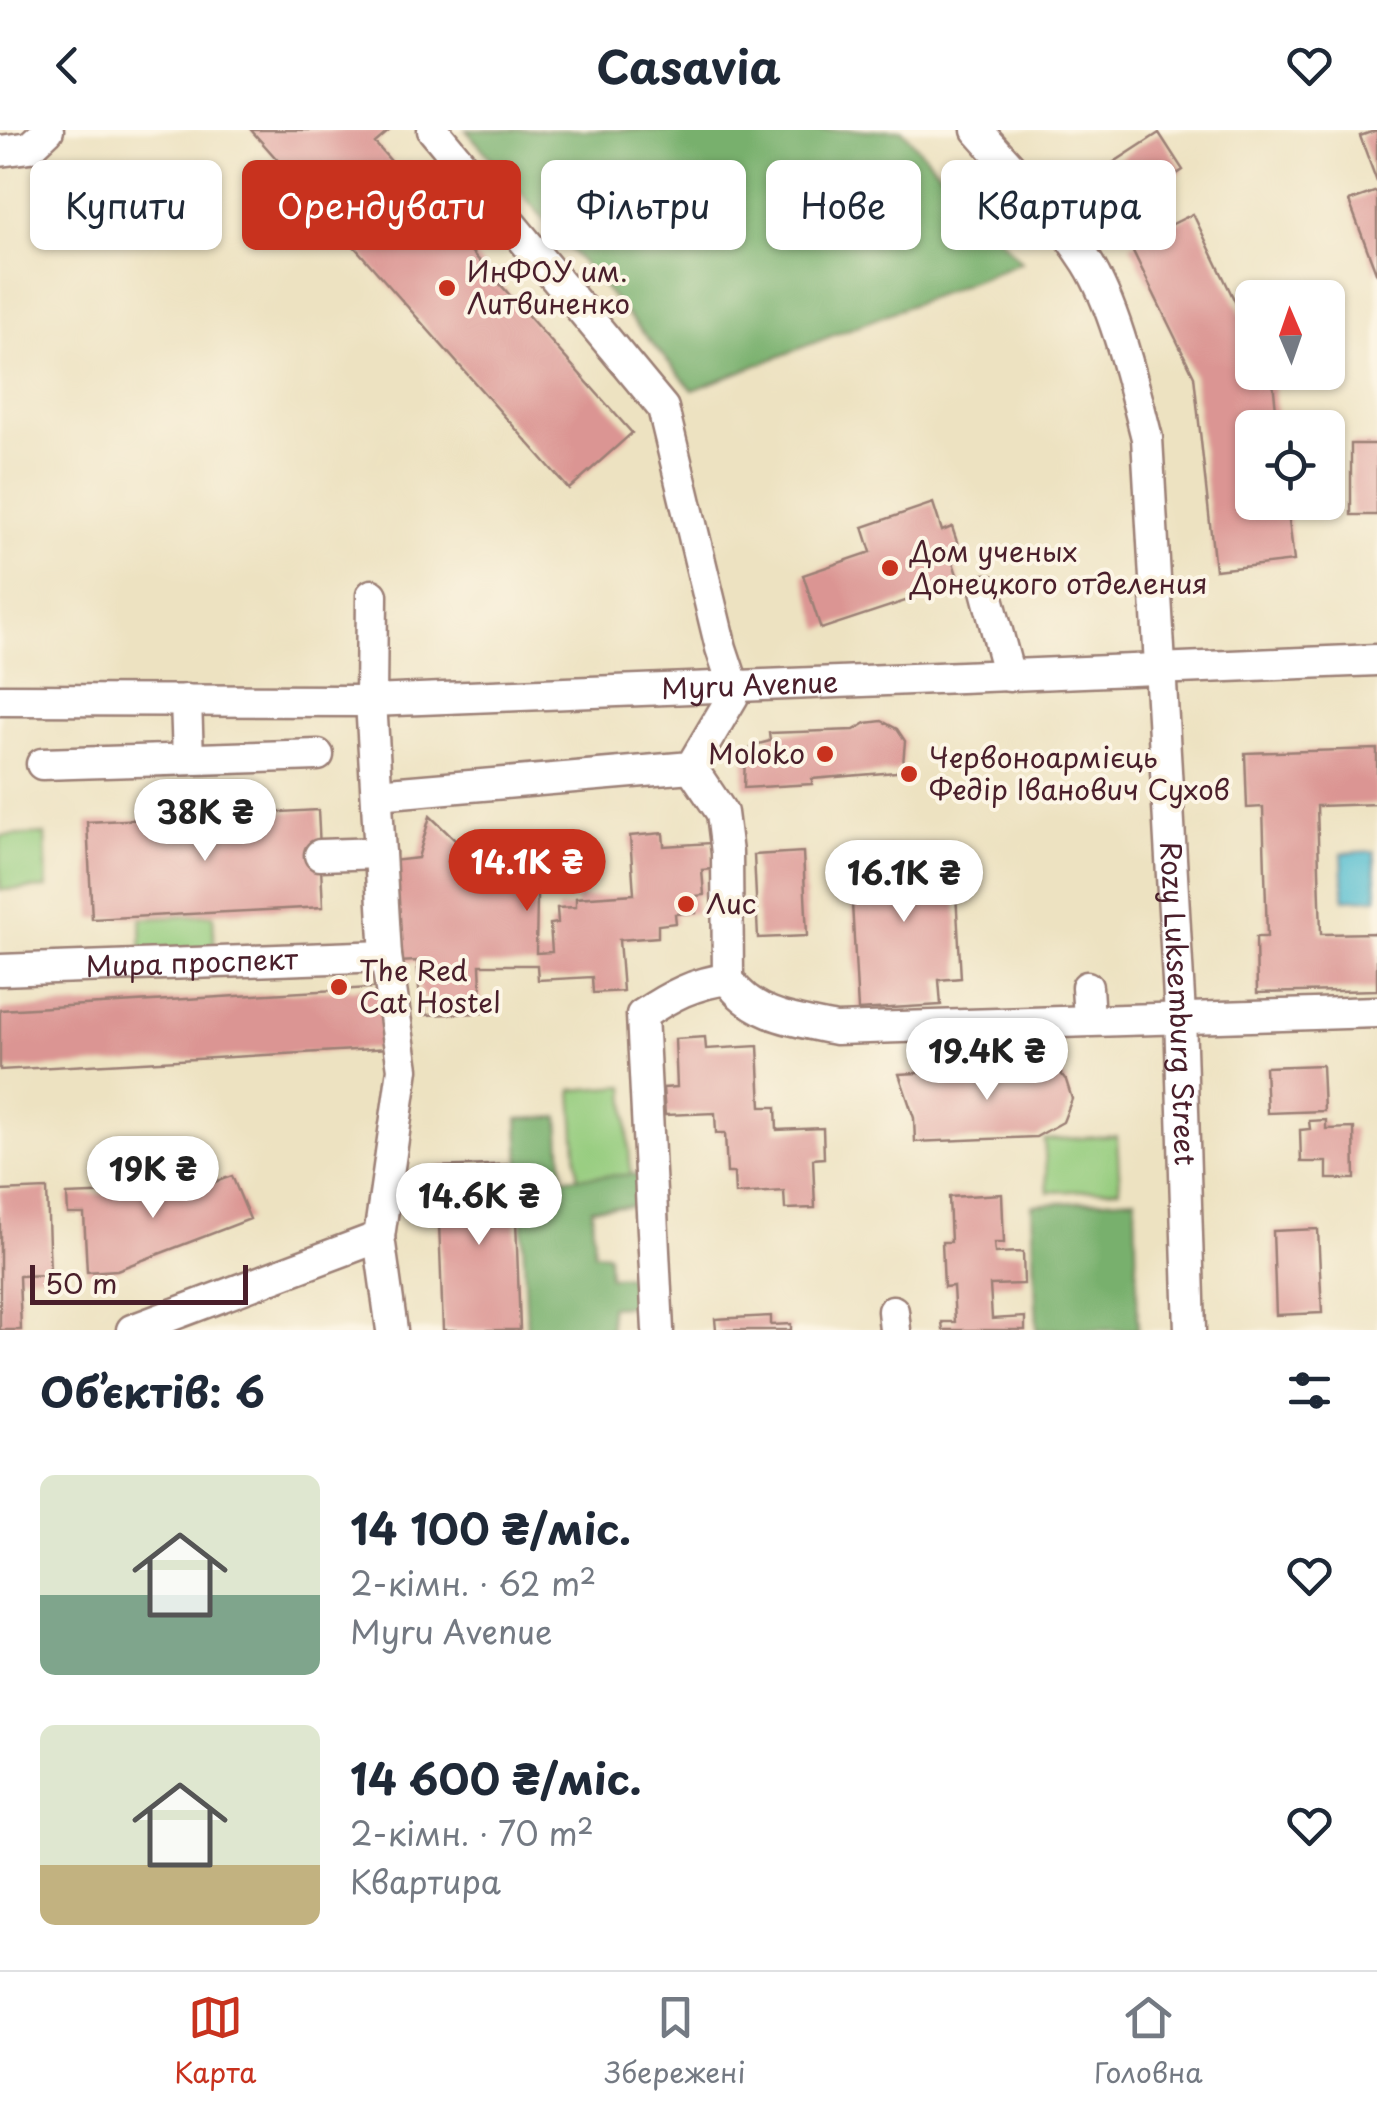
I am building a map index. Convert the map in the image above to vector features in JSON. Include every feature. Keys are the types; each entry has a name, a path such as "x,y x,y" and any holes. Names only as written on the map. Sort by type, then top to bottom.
{"street":[{"path":"0,151 30,146 48,130"},
{"path":"433,130 663,408 734,688 690,767"},
{"name":"Rozy Luksemburg Street","path":"977,130 1088,264 1122,346 1147,438 1180,1016 1190,1330"},
{"path":"986,590 1009,676"},
{"path":"372,596 370,701 386,956 403,1069 380,1237 392,1330"},
{"name":"Myru Avenue","path":"0,700 370,701 1377,660"},
{"path":"186,700 188,759"},
{"path":"42,764 318,755"},
{"path":"377,794 690,767"},
{"path":"690,767 722,814 728,979 738,996 752,1006 789,1020 836,1030 1377,1012"},
{"path":"320,855 380,853"},
{"name":"Мира проспект","path":"0,970 386,956"},
{"path":"658,1330 642,1015 702,982 728,979"},
{"path":"1087,987 1089,1019"},
{"path":"132,1330 380,1237"}],"green space":[{"path":"466,130 902,130 941,173 941,250 1010,250 1021,262 693,390 571,250 746,250 746,160 541,160 541,216 521,193 521,160 492,160"},
{"path":"45,834 47,888 0,890 0,836"},
{"path":"213,915 215,962 142,965 141,919"},
{"path":"625,1086 631,1179 578,1183 572,1090"},
{"path":"559,1117 563,1178 644,1174 645,1205 592,1208 594,1253 608,1254 609,1277 639,1276 640,1305 610,1307 611,1330 527,1330 518,1119"},
{"path":"1117,1136 1120,1189 1048,1192 1044,1140"},
{"path":"1135,1198 1138,1330 1037,1330 1032,1205"}],"water":[{"path":"1374,851 1377,898 1344,899 1342,853"}],"building":[{"name":"ИнФОУ им. Литвиненко","path":"251,130 390,130 375,143 390,160 278,160"},
{"path":"1377,130 1377,182 1360,136"},
{"path":"1159,133 1183,170 1176,174 1176,160 1117,160"},
{"path":"1377,191 1377,275 1349,201"},
{"path":"1193,214 1235,302 1235,390 1274,390 1276,410 1235,410 1235,520 1289,520 1294,561 1215,570 1194,376 1132,250 1176,250 1176,222"},
{"name":"ИнФОУ им. Литвиненко","path":"357,250 470,250 632,433 569,489"},
{"path":"1351,444 1377,444 1377,515 1351,515"},
{"name":"Дом ученых Донецкого отделения","path":"933,503 942,531 952,527 962,557 952,560 960,583 821,629 803,575 871,552 863,527"},
{"name":"Moloko","path":"882,721 897,729 905,741 903,764 896,772 812,779 812,784 744,788 745,753 770,741 769,733 854,730"},
{"path":"1377,749 1377,804 1317,806 1321,934 1377,933 1377,990 1257,993 1256,937 1267,937 1263,807 1247,808 1245,753"},
{"path":"318,810 323,907 92,919 87,822"},
{"path":"430,816 458,843 538,840 536,953 552,952 550,924 558,923 557,908 576,907 576,898 634,894 630,836 663,833 664,846 711,843 713,869 702,870 704,895 695,896 696,913 675,914 676,923 658,925 658,937 619,940 623,991 593,993 592,977 538,980 537,965 480,965 482,1013 426,1015 417,961 398,962 392,861 418,858"},
{"path":"953,843 961,978 939,980 941,1005 858,1010 849,850"},
{"path":"803,852 807,936 758,938 754,855"},
{"path":"387,987 390,1048 0,1070 0,1010"},
{"path":"705,1037 706,1049 758,1046 761,1107 776,1107 777,1130 823,1128 824,1158 813,1159 815,1208 785,1209 784,1191 735,1194 734,1173 727,1173 725,1133 716,1133 715,1113 665,1115 663,1088 677,1087 675,1039"},
{"path":"1322,1065 1324,1111 1267,1113 1265,1067"},
{"path":"1055,1066 1066,1080 1072,1099 1063,1122 1036,1137 915,1142 914,1118 899,1074"},
{"path":"1326,1120 1326,1129 1354,1128 1355,1179 1327,1179 1327,1162 1301,1162 1300,1130 1310,1129 1309,1121"},
{"path":"514,1164 520,1330 443,1330 437,1167"},
{"path":"232,1176 250,1219 117,1270 87,1272 84,1214 68,1214 67,1195 192,1190"},
{"path":"47,1189 50,1275 19,1276 21,1330 0,1330 0,1191"},
{"path":"1002,1194 1004,1243 994,1243 995,1253 1023,1252 1024,1284 990,1285 992,1319 1025,1317 1025,1330 943,1330 942,1322 955,1322 953,1286 944,1287 942,1242 951,1242 949,1197"},
{"path":"1318,1229 1322,1313 1276,1315 1273,1231"},
{"path":"771,1316 771,1325 791,1324 791,1330 716,1330 715,1319"}],"place":[{"name":"ИнФОУ им. Литвиненко","path":"447,288"},
{"name":"Дом ученых Донецкого отделения","path":"890,568"},
{"name":"Moloko","path":"825,754"},
{"name":"Червоноармієць Федір Іванович Сухов","path":"909,774"},
{"name":"Лис","path":"686,904"},
{"name":"The Red Cat Hostel","path":"339,987"}]}
